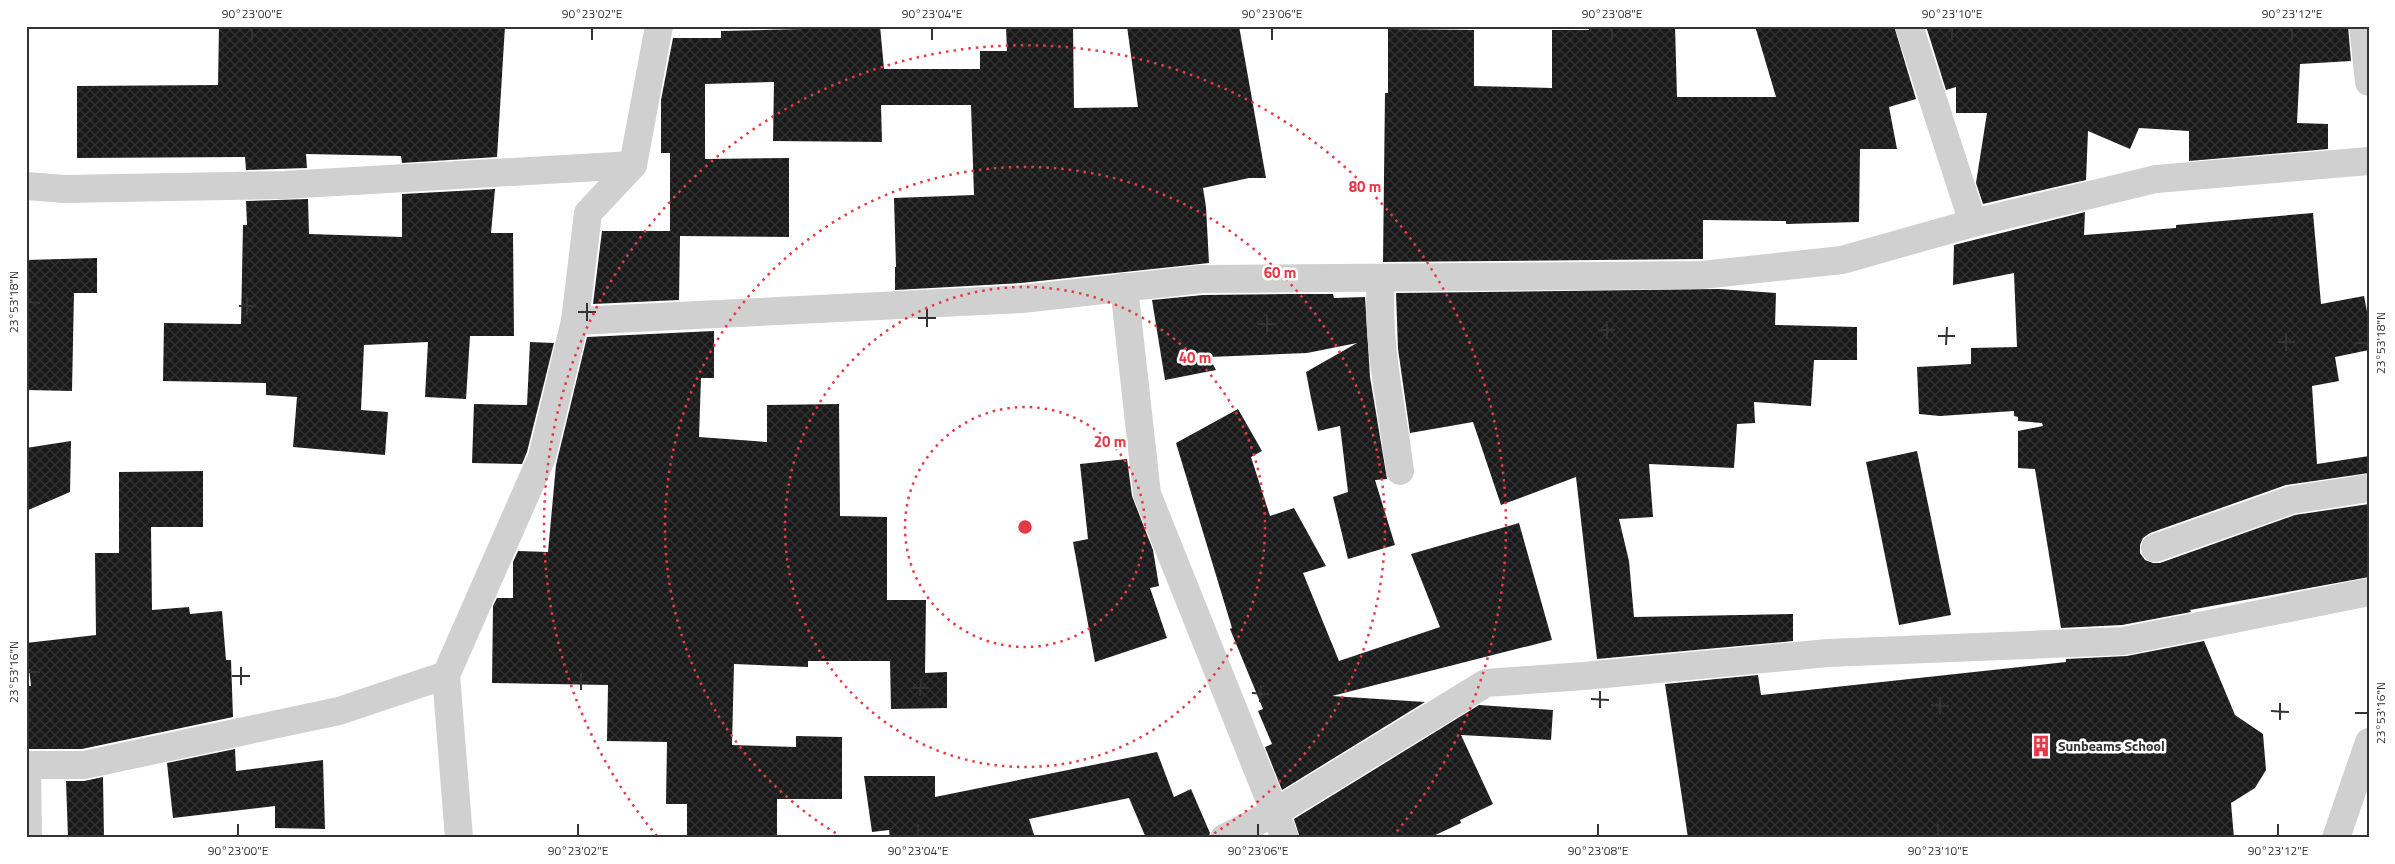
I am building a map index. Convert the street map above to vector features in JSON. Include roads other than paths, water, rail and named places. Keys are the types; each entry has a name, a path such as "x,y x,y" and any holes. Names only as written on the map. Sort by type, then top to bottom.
{"street":[{"path":"459,838 446,675 542,457 575,322 588,213 633,165 659,26"},
{"path":"1909,26 1973,223"},
{"path":"2363,26 2369,82"},
{"path":"575,322 1022,299 1202,278 1702,275 1842,260 1973,223 2156,179 2369,161"},
{"path":"26,186 65,189 284,185 633,165"},
{"path":"1381,278 1378,311 1384,367 1400,471"},
{"path":"1124,287 1147,494 1279,826"},
{"path":"2155,548 2290,500 2369,488"},
{"path":"1224,838 1279,826 1486,683 1584,676 1828,653 2124,641 2369,592"},
{"path":"28,838 27,765 84,765 338,711 446,675"},
{"path":"2336,838 2369,742"}],"place":[{"name":"Sunbeams School","path":"2041,746"}]}
